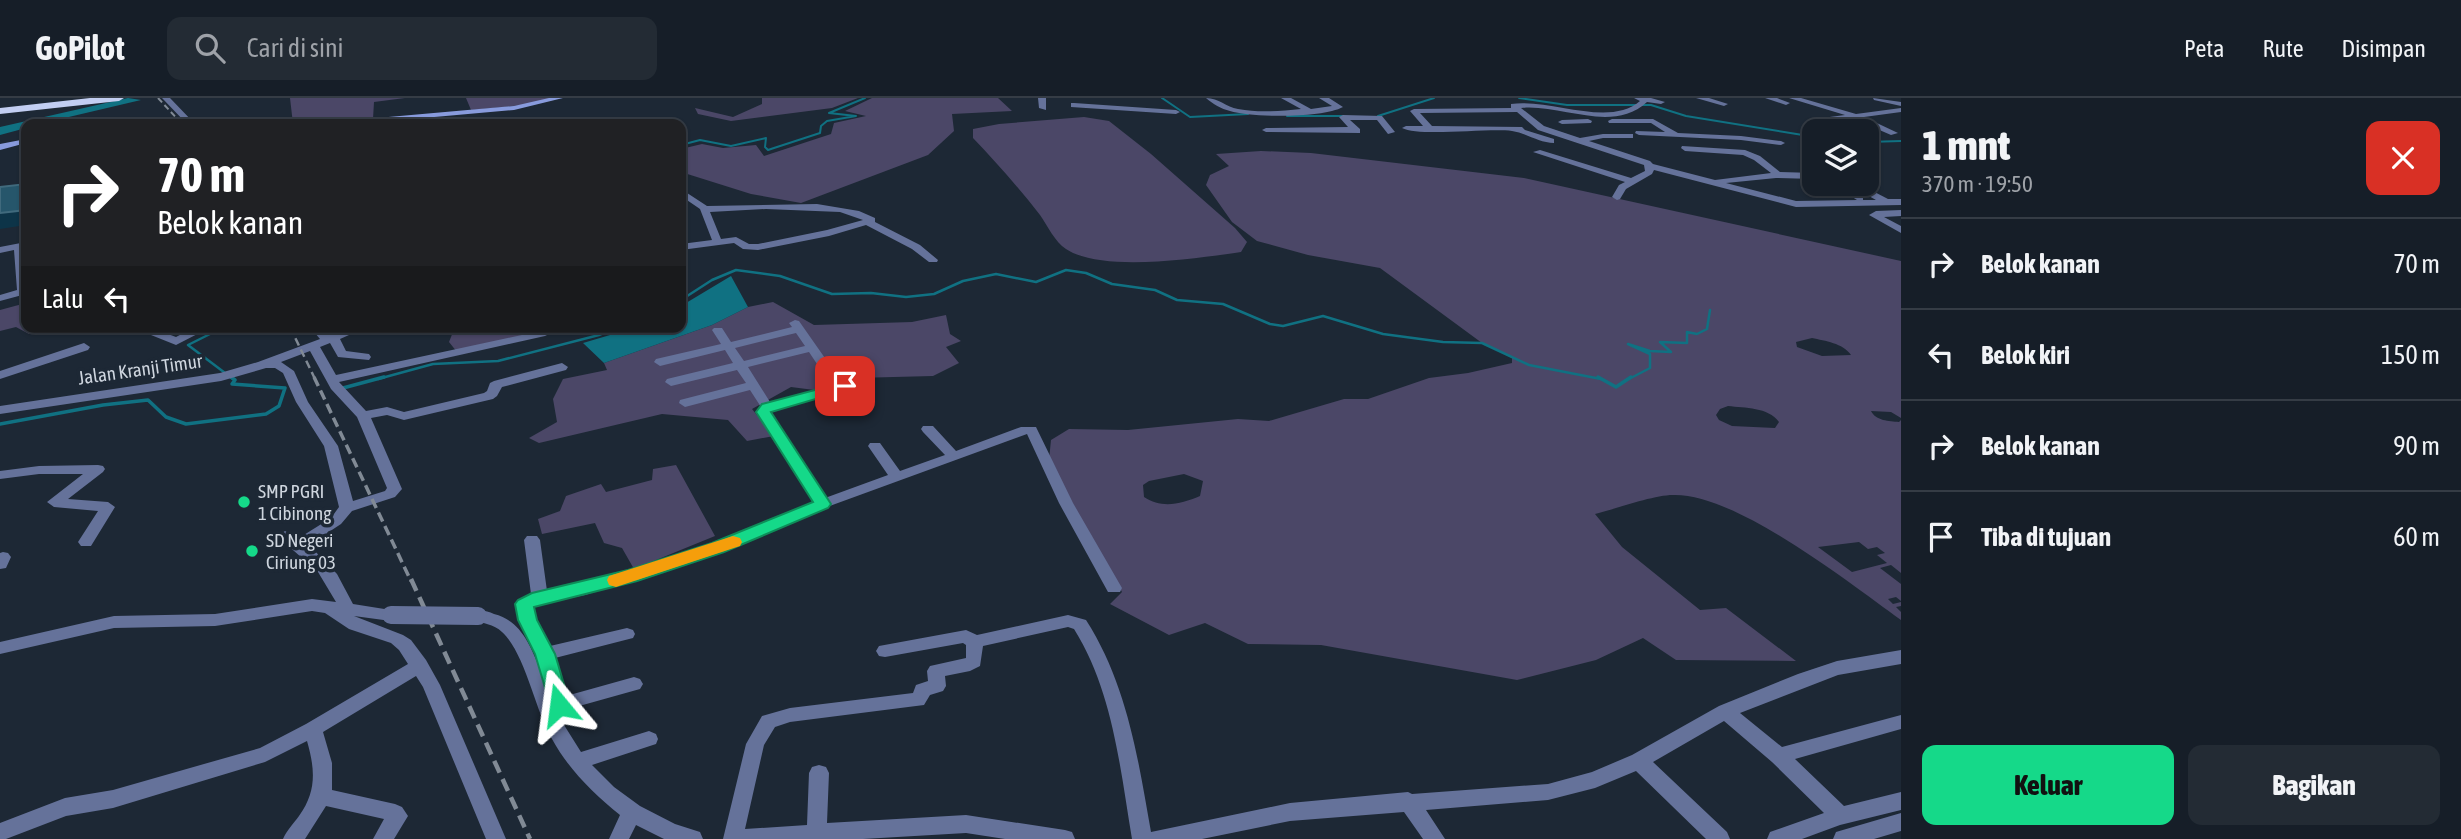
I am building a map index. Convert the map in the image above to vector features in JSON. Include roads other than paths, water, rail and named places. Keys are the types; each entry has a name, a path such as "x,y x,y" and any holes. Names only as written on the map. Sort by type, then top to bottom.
{"highway":[{"path":"0,106 51,98"},
{"path":"0,106 76,98"},
{"path":"0,106 101,98"},
{"path":"0,106 119,98"}],"main road":[{"path":"389,119 514,108 559,98"},
{"path":"0,147 21,142"}],"street":[{"path":"166,98 186,119"},
{"path":"1042,98 1043,108"},
{"path":"1210,98 1234,110 1277,114 1309,114 1339,107 1322,98"},
{"path":"1284,98 1309,114"},
{"path":"1700,98 1724,104"},
{"path":"1769,98 1857,117 1894,133"},
{"path":"1879,98 1901,104"},
{"path":"1541,128 1514,105 1578,112 1628,112 1642,101 1661,102"},
{"path":"1254,103 1277,114 1291,130"},
{"path":"1074,105 1176,111"},
{"path":"1432,129 1414,111 1519,110"},
{"path":"1836,119 1901,110"},
{"path":"1438,111 1460,129"},
{"path":"1475,111 1497,129"},
{"path":"1250,118 1277,114"},
{"path":"1266,130 1356,131 1343,117 1380,118 1391,132"},
{"path":"1562,122 1652,121 1680,141 1708,149"},
{"path":"1406,128 1541,128 1639,159 1650,169"},
{"path":"1513,129 1650,169 1714,183 1793,208 1901,202"},
{"path":"1581,141 1634,134 1741,138 1781,144"},
{"path":"1546,148 1537,152 1631,181"},
{"path":"1685,148 1750,155 1776,175"},
{"path":"1617,197 1622,187 1650,169"},
{"path":"1714,183 1736,177 1802,176"},
{"path":"686,196 705,209 718,242"},
{"path":"1857,196 1868,202"},
{"path":"1875,196 1889,203"},
{"path":"686,246 739,240 747,247 758,247 800,240 872,220 861,214 822,209 705,209"},
{"path":"1901,213 1874,215 1901,230"},
{"path":"868,222 916,247 933,260"},
{"path":"0,250 21,245"},
{"path":"0,298 21,292"},
{"path":"660,362 797,326 821,361"},
{"path":"718,330 767,407"},
{"path":"155,333 176,341 193,333"},
{"path":"320,333 325,341 337,388 363,416 395,489 390,494 346,508 336,521 293,540 337,584 347,611"},
{"name":"Jalan Kranji Timur","path":"0,410 220,377 262,365 346,333"},
{"path":"337,388 545,333"},
{"path":"325,341 342,354 365,357"},
{"path":"0,375 84,347"},
{"path":"671,382 812,348"},
{"path":"262,365 283,367 292,377 302,402 331,446 346,508"},
{"path":"363,416 387,411 404,416 488,396 498,384 562,367"},
{"path":"822,504 764,412 767,407 860,382"},
{"path":"685,403 753,385"},
{"path":"928,429 954,456"},
{"path":"554,711 545,654 524,604 597,586 718,548 896,476 1031,430 1066,503 1114,587"},
{"path":"875,446 896,476"},
{"path":"0,475 94,467 97,471 54,502 108,507 86,542"},
{"path":"533,540 540,598"},
{"path":"325,607 355,625 397,639 420,665 496,839"},
{"path":"0,648 114,622 215,620 286,608 325,607 391,615 478,616 500,622 513,634 554,711 576,762 603,789 632,810 667,833 693,839"},
{"path":"885,650 966,636 975,642 1068,621 1080,624 1098,658 1111,692 1142,839"},
{"path":"545,654 627,634"},
{"path":"975,642 973,663 936,671 937,686 922,690 918,700 790,715 769,721 755,744 736,839 817,834 857,835 966,824 1023,837 1065,839"},
{"path":"1157,839 1290,812 1548,792 1595,780 1639,761 1726,711 1804,678 1859,663 1901,657"},
{"path":"0,832 65,807 113,800 264,754 313,729 420,665"},
{"path":"554,711 634,684"},
{"path":"1726,711 1779,756 1840,816"},
{"path":"1779,756 1901,722"},
{"path":"293,839 323,797 323,761 313,729"},
{"path":"576,762 649,739"},
{"path":"1639,761 1720,839"},
{"path":"817,834 819,773"},
{"path":"323,797 395,813 398,816 396,822 383,839"},
{"path":"1408,801 1435,839"},
{"path":"1777,839 1840,816 1901,801"},
{"path":"619,839 632,810"},
{"path":"1843,839 1901,822"}],"water":[{"path":"731,276 748,307 712,325 604,363 583,343 613,333 686,333 686,303"}],"waterway":[{"path":"686,144 700,140 731,146 766,138 765,147 768,150 820,133 821,126 827,121 856,116 829,113 865,98"},
{"path":"1162,98 1190,117 1248,114"},
{"path":"1378,116 1434,98"},
{"path":"1519,98 1567,105 1651,105 1686,116 1802,135"},
{"path":"46,119 135,100"},
{"path":"1287,116 1343,116"},
{"path":"0,131 21,125"},
{"path":"1879,142 1901,141"},
{"path":"686,297 712,280 736,270 780,276 832,294 871,293 906,297 934,294 963,281 996,274 1036,282 1066,270 1086,273 1112,284 1155,290 1177,300 1223,304 1270,324 1283,326 1323,316 1383,334 1443,342 1482,343 1529,365 1601,379"},
{"path":"1629,379 1650,368 1650,354 1628,344 1650,351 1671,352 1660,342 1687,343 1687,332 1697,334 1707,329 1710,310"},
{"path":"212,333 188,345 233,379"},
{"path":"378,379 433,364 498,361 604,333"},
{"path":"0,424 103,405 148,400 166,417 186,424 266,414 279,406 285,388 232,384 235,380 231,377"},
{"path":"343,388 384,377"},
{"path":"1598,377 1616,387 1631,377"}],"railway":[{"path":"158,98 177,119"},
{"path":"293,333 315,379"},
{"path":"314,377 411,581"},
{"path":"411,579 530,839"}],"place":[{"name":"SMP PGRI 1 Cibinong","path":"244,502"},
{"name":"SD Negeri Ciriung 03","path":"252,551"}]}
